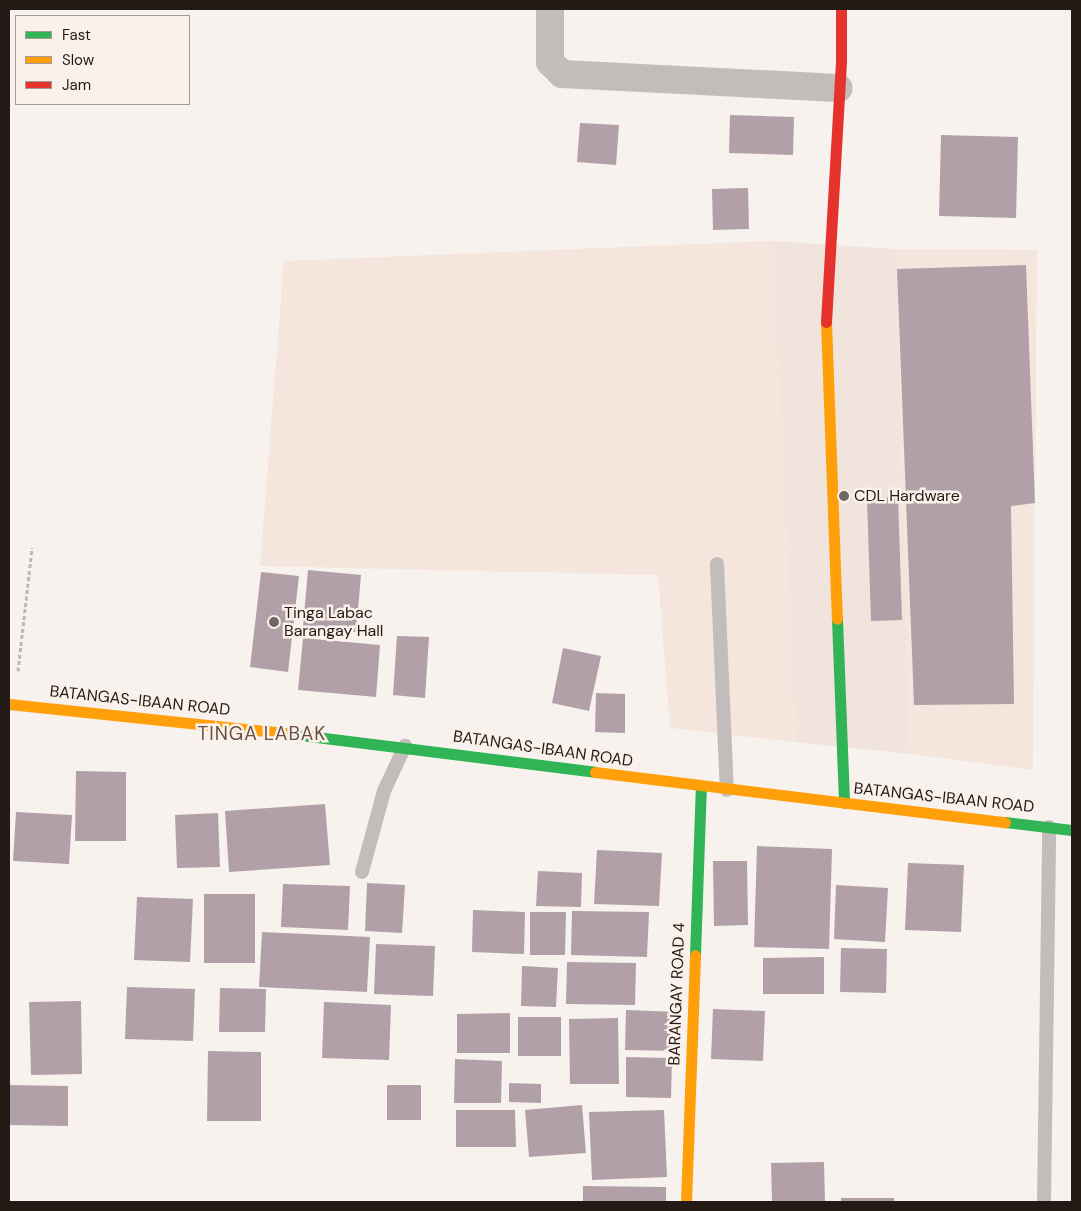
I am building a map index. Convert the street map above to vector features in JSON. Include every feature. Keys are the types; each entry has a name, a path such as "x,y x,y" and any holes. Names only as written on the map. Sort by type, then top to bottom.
{"street":[{"path":"550,9 550,62 562,74 839,88"},
{"path":"841,9 839,88 825,330 844,804"},
{"name":"BATANGAS-IBAAN ROAD","path":"12,704 405,746 701,787 1072,830"},
{"name":"BARANGAY ROAD 4","path":"686,1202 701,787"}],"lane":[{"path":"717,564 727,790"},
{"path":"362,872 384,791 405,746"},
{"path":"1044,1202 1049,826"}],"path":[{"path":"12,704 32,548"}],"shaded area":[{"name":"CDL Hardware","path":"772,241 897,249 910,754 795,742"},
{"path":"772,241 795,742 670,728 658,575 260,566 284,261"},
{"path":"897,249 1037,250 1033,770 910,754"}],"building":[{"path":"730,115 794,117 793,155 729,153"},
{"path":"580,123 619,125 616,165 577,162"},
{"path":"941,135 1018,137 1016,218 939,216"},
{"path":"748,188 749,229 713,230 712,189"},
{"path":"1026,265 1035,503 1011,506 1014,704 914,705 897,269"},
{"path":"898,497 902,620 871,621 867,498"},
{"path":"308,570 361,575 356,632 303,627"},
{"name":"Tinga Labac Barangay Hall","path":"261,572 299,576 288,672 250,667"},
{"path":"397,636 429,637 425,698 393,695"},
{"path":"303,638 380,645 376,697 298,690"},
{"path":"563,648 601,656 589,711 552,703"},
{"path":"596,693 625,694 625,733 595,732"},
{"path":"76,771 126,772 126,841 75,841"},
{"path":"325,804 330,865 229,872 225,811"},
{"path":"16,812 72,815 69,864 13,861"},
{"path":"218,813 220,867 177,868 175,815"},
{"path":"757,846 832,849 829,949 754,947"},
{"path":"597,850 662,853 659,906 594,904"},
{"path":"713,861 747,861 748,925 714,926"},
{"path":"908,863 964,865 961,932 905,930"},
{"path":"538,871 582,873 581,907 536,906"},
{"path":"367,883 405,885 402,933 365,931"},
{"path":"283,884 350,886 348,930 281,927"},
{"path":"836,885 888,888 885,942 834,939"},
{"path":"204,894 255,894 255,963 204,963"},
{"path":"137,897 193,899 190,962 134,960"},
{"path":"473,910 525,912 524,954 472,952"},
{"path":"572,911 649,912 647,957 571,955"},
{"path":"530,912 566,912 565,955 530,955"},
{"path":"262,932 370,937 367,992 259,987"},
{"path":"376,944 435,946 433,996 374,994"},
{"path":"841,948 887,949 886,993 840,992"},
{"path":"824,957 824,994 763,994 763,958"},
{"path":"567,962 636,963 635,1005 566,1004"},
{"path":"522,966 558,968 556,1007 521,1006"},
{"path":"127,987 195,989 193,1041 125,1039"},
{"path":"220,988 266,989 265,1032 219,1032"},
{"path":"81,1001 82,1074 31,1075 29,1002"},
{"path":"324,1002 391,1005 389,1060 322,1058"},
{"path":"713,1009 765,1011 763,1061 711,1059"},
{"path":"626,1010 677,1012 675,1051 625,1050"},
{"path":"510,1013 510,1053 457,1053 457,1014"},
{"path":"518,1017 561,1017 561,1056 518,1056"},
{"path":"618,1018 619,1084 570,1084 569,1019"},
{"path":"208,1051 261,1052 261,1121 207,1121"},
{"path":"626,1057 672,1058 671,1098 626,1097"},
{"path":"455,1059 502,1061 501,1103 454,1103"},
{"path":"509,1083 541,1084 541,1103 509,1102"},
{"path":"9,1085 68,1086 68,1126 9,1125"},
{"path":"387,1085 421,1085 421,1120 387,1120"},
{"path":"582,1105 586,1153 529,1157 525,1110"},
{"path":"456,1110 515,1110 516,1147 456,1147"},
{"path":"664,1110 667,1177 592,1180 589,1112"},
{"path":"824,1162 825,1202 772,1202 771,1163"},
{"path":"583,1186 666,1187 666,1202 583,1202"},
{"path":"841,1198 894,1198 894,1202 841,1202"}],"traffic: fast":[{"path":"837,619 844,803"},
{"path":"284,733 595,772"},
{"path":"695,955 701,787"},
{"path":"1005,822 1072,830"}],"traffic: slow":[{"path":"826,322 837,619"},
{"path":"9,704 284,733"},
{"path":"595,772 1005,822"},
{"path":"686,1202 695,955"}],"traffic: jam":[{"path":"826,322 841,61 841,9"}],"place":[{"name":"CDL Hardware","path":"844,496"},
{"name":"Tinga Labac Barangay Hall","path":"274,622"}],"district":[{"name":"TINGA LABAK","path":"262,734"}]}
